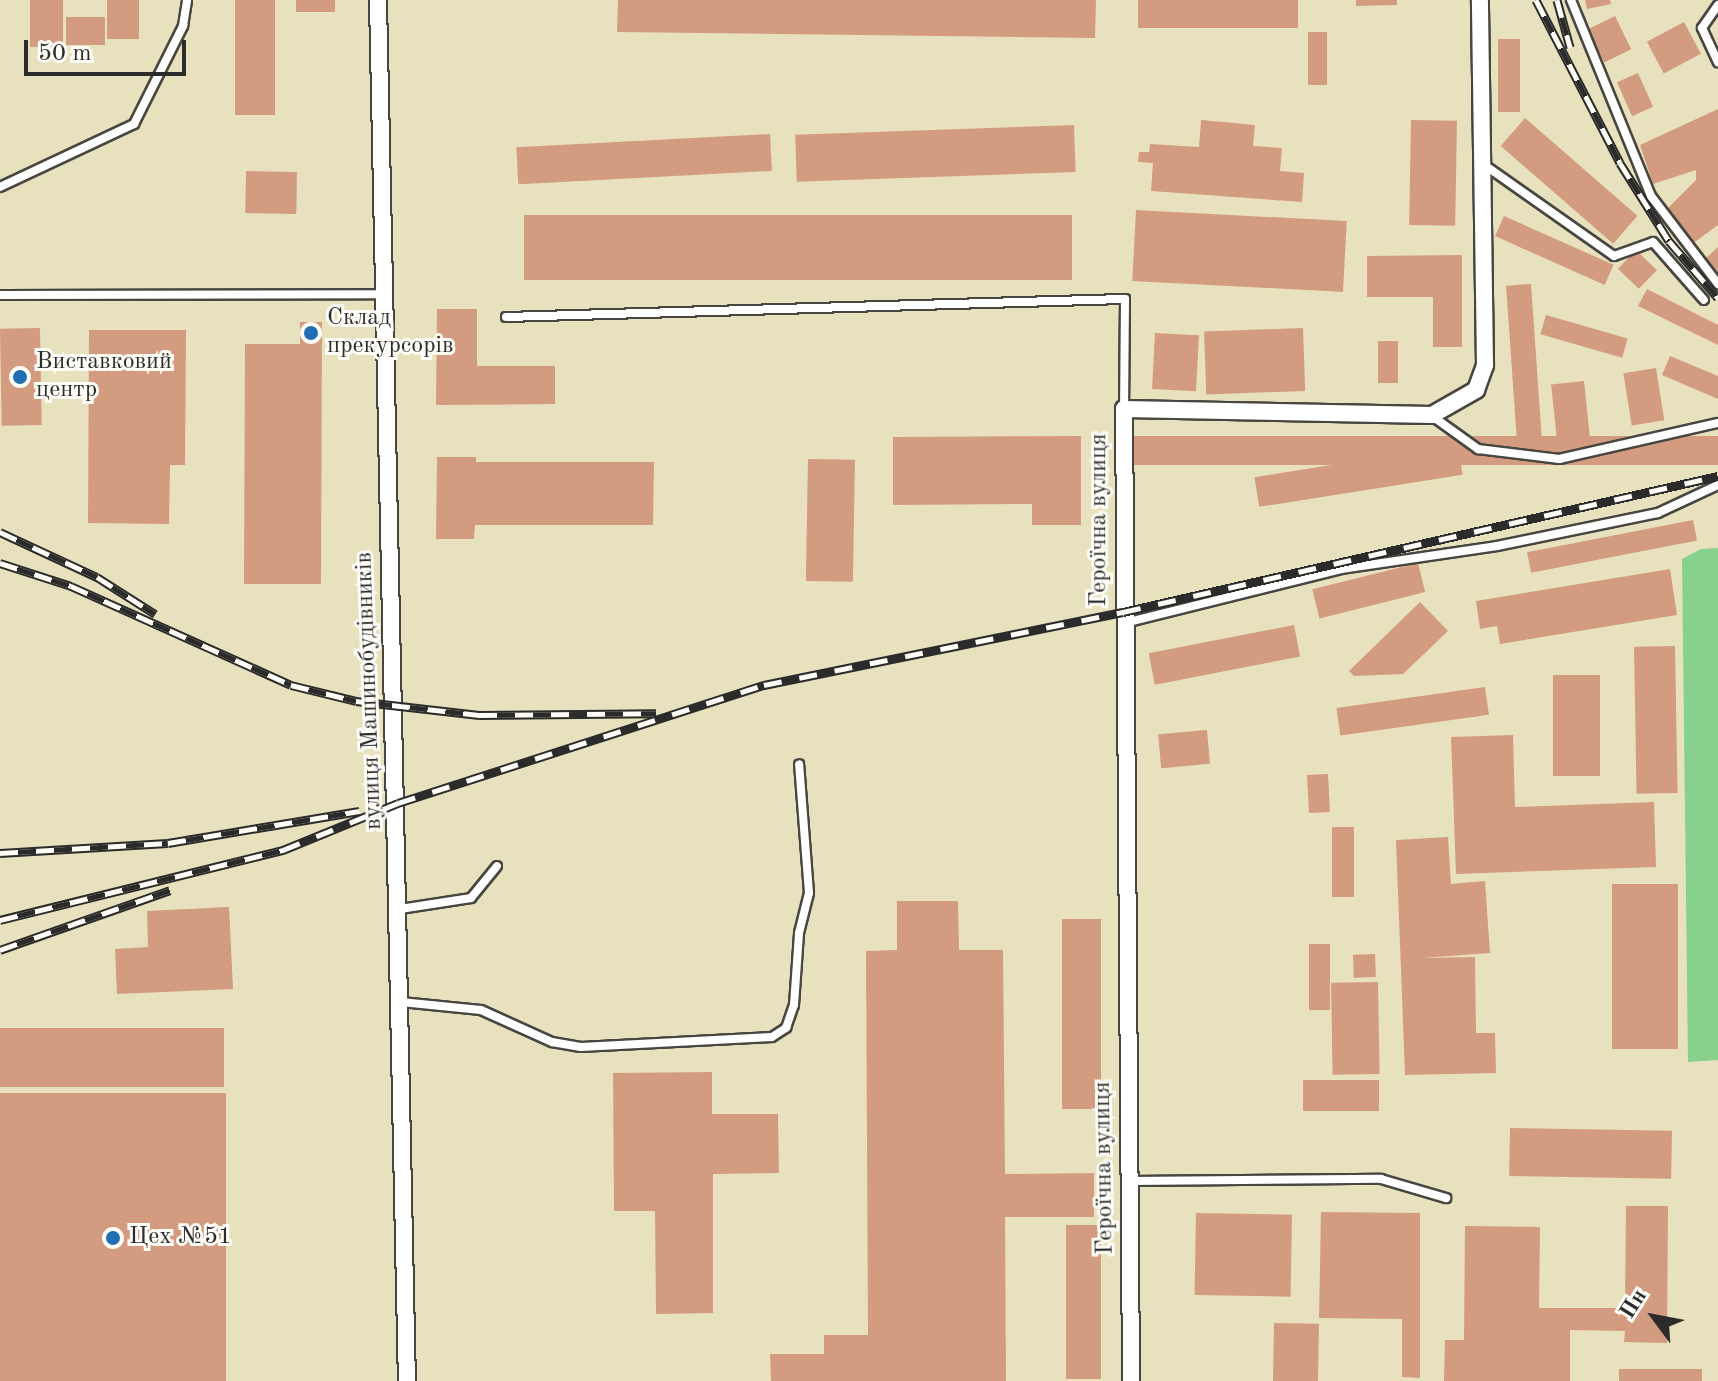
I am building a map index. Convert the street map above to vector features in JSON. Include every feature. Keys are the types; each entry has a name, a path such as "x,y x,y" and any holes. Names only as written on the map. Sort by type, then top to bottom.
{"street":[{"name":"вулиця Машинобудівників","path":"378,0 400,909 407,1381"},
{"path":"1432,415 1476,390 1485,365 1480,0"},
{"name":"Героїчна вулиця","path":"1131,1381 1123,624 1124,409 1432,415"}],"lane":[{"path":"0,187 134,124 183,26 187,0"},
{"path":"1571,0 1651,196 1718,284"},
{"path":"1718,5 1702,28 1718,62"},
{"path":"1483,163 1614,256 1653,242 1704,300"},
{"path":"0,295 384,294"},
{"path":"506,317 1125,299 1124,409"},
{"path":"1432,415 1478,449 1559,459 1718,423"},
{"path":"1123,624 1341,569 1497,546 1658,513 1718,485"},
{"path":"401,1002 481,1010 552,1042 581,1047 772,1037 786,1028 794,1005 799,933 809,893 799,764"},
{"path":"400,909 471,898 497,866"},
{"path":"1129,1181 1381,1179 1446,1198"}],"green space":[{"path":"1718,548 1718,1060 1688,1062 1682,559 1701,549"}],"building":[{"path":"30,0 63,0 63,47 30,47"},
{"path":"107,0 139,0 139,39 107,39"},
{"path":"235,0 275,0 275,115 235,115"},
{"path":"296,0 335,0 335,12 296,12"},
{"path":"618,0 1096,0 1095,38 617,32"},
{"path":"1138,0 1298,0 1298,28 1138,28"},
{"path":"1356,0 1397,0 1397,5 1356,6"},
{"path":"1585,0 1610,0 1611,4 1587,9"},
{"path":"1615,16 1631,49 1604,62 1588,29"},
{"path":"66,17 105,17 105,45 66,45"},
{"path":"1684,22 1701,54 1664,74 1647,42"},
{"path":"1308,32 1327,32 1327,85 1308,85"},
{"path":"1498,39 1520,39 1520,112 1498,112"},
{"path":"1638,73 1653,107 1632,116 1617,82"},
{"path":"1718,109 1718,225 1692,244 1666,210 1696,180 1696,170 1653,184 1640,145"},
{"path":"1525,118 1637,216 1613,244 1501,146"},
{"path":"1201,120 1255,125 1253,146 1282,148 1280,171 1304,173 1302,202 1151,191 1153,163 1138,162 1139,152 1149,152 1150,144 1199,147"},
{"path":"1411,120 1457,121 1455,226 1409,225"},
{"path":"1074,125 1076,172 797,182 795,135"},
{"path":"770,134 772,171 518,184 516,147"},
{"path":"246,171 297,172 296,214 245,213"},
{"path":"1136,210 1347,221 1343,292 1132,281"},
{"path":"524,215 1072,215 1072,280 524,280"},
{"path":"1504,216 1614,265 1605,285 1495,236"},
{"path":"1718,247 1718,273 1705,259"},
{"path":"1636,250 1657,270 1639,289 1618,269"},
{"path":"1462,255 1462,347 1433,347 1433,297 1367,297 1367,256"},
{"path":"1531,284 1542,437 1517,438 1506,286"},
{"path":"1647,289 1718,325 1718,345 1638,306"},
{"path":"437,309 477,309 477,366 555,366 555,404 436,405"},
{"path":"1546,315 1628,338 1622,358 1540,334"},
{"path":"300,322 322,322 321,584 244,584 245,344 300,344"},
{"name":"Виставковий центр","path":"40,328 42,425 2,426 0,329"},
{"path":"1303,328 1305,391 1206,394 1204,331"},
{"path":"89,330 186,330 185,465 170,465 169,524 88,523"},
{"path":"1155,333 1199,335 1196,391 1152,389"},
{"path":"1378,341 1398,341 1398,383 1378,383"},
{"path":"1670,356 1718,376 1718,399 1662,375"},
{"path":"1656,368 1664,420 1632,426 1623,373"},
{"path":"1584,381 1590,437 1557,440 1551,384"},
{"path":"1081,436 1081,525 1032,525 1032,504 893,505 893,437"},
{"path":"1133,436 1718,436 1718,465 1133,465"},
{"path":"1458,445 1463,475 1259,507 1255,477"},
{"path":"437,457 476,457 476,462 654,462 653,525 475,525 474,539 436,539"},
{"path":"808,459 855,460 853,582 806,581"},
{"path":"1693,520 1697,541 1531,573 1527,552"},
{"path":"1418,563 1425,592 1319,618 1312,589"},
{"path":"1670,569 1677,615 1500,644 1497,626 1480,629 1476,601"},
{"path":"1420,602 1448,631 1403,674 1354,676 1349,671"},
{"path":"1294,625 1300,656 1155,685 1149,653"},
{"path":"1675,646 1678,793 1637,794 1634,647"},
{"path":"1553,675 1600,675 1600,776 1553,776"},
{"path":"1485,687 1489,715 1340,736 1336,708"},
{"path":"1207,730 1210,764 1161,768 1158,734"},
{"path":"1513,735 1515,807 1654,802 1656,867 1456,874 1451,737"},
{"path":"1328,774 1330,812 1309,813 1307,775"},
{"path":"1332,827 1354,827 1354,897 1332,897"},
{"path":"1448,837 1451,884 1485,881 1490,953 1422,958 1475,957 1476,1033 1495,1033 1496,1073 1405,1075 1396,840"},
{"path":"1612,884 1678,884 1678,1049 1612,1049"},
{"path":"897,901 958,901 959,950 1003,950 1005,1174 1094,1173 1094,1217 1005,1217 1006,1381 771,1381 770,1354 824,1354 824,1335 868,1335 866,951 897,950"},
{"path":"229,907 233,989 117,994 115,949 148,947 147,911"},
{"path":"1062,919 1101,919 1101,1109 1062,1109"},
{"path":"1309,944 1330,944 1330,1010 1309,1010"},
{"path":"1375,954 1376,977 1354,978 1353,955"},
{"path":"1378,982 1380,1074 1333,1075 1331,983"},
{"path":"0,1028 224,1028 224,1087 0,1087"},
{"path":"712,1072 712,1114 778,1114 779,1173 713,1174 713,1313 656,1314 655,1211 614,1211 613,1073"},
{"path":"1303,1080 1379,1080 1379,1111 1303,1111"},
{"name":"Цех №51","path":"0,1093 226,1093 226,1381 0,1381"},
{"path":"1510,1128 1672,1131 1671,1179 1509,1176"},
{"path":"1626,1206 1668,1206 1667,1343 1624,1342 1625,1331 1570,1330 1570,1381 1444,1381 1445,1340 1464,1340 1465,1226 1540,1227 1539,1308 1625,1308"},
{"path":"1321,1212 1420,1213 1420,1378 1402,1377 1402,1319 1319,1318"},
{"path":"1196,1213 1292,1215 1291,1297 1195,1295"},
{"path":"1066,1225 1101,1225 1101,1379 1066,1379"},
{"path":"1274,1323 1319,1324 1318,1381 1273,1381"},
{"path":"1619,1369 1702,1369 1702,1381 1619,1381"}],"railway":[{"path":"1536,0 1620,163 1669,241 1718,298"},
{"path":"1557,0 1570,47"},
{"path":"0,920 283,850 398,803 764,685 1123,612 1718,476"},
{"path":"0,532 97,577 155,614"},
{"path":"0,563 71,586 291,685 356,701 479,715 656,713"},
{"path":"0,853 168,843 359,811"},
{"path":"0,950 170,890"}],"place":[{"name":"Склад прекурсорів","path":"311,333"},
{"name":"Виставковий центр","path":"20,377"},
{"name":"Цех №51","path":"113,1238"}]}
